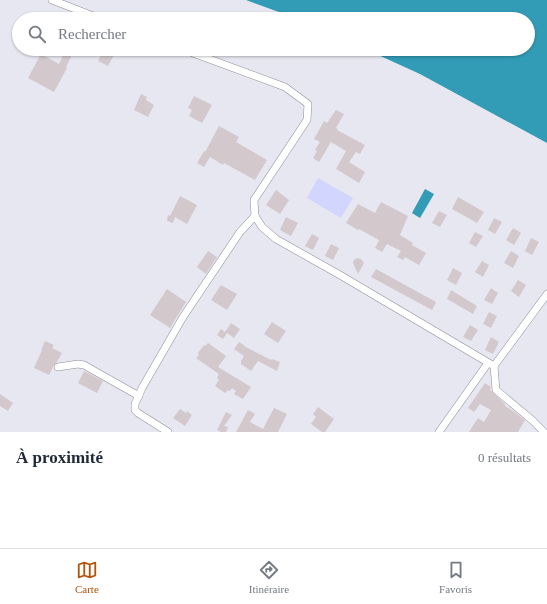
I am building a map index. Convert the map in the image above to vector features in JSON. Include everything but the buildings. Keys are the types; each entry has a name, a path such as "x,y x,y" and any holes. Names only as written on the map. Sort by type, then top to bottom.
{"street":[{"path":"52,0 83,12"},
{"path":"201,56 285,87 308,104 307,120 254,200 255,216 262,227 276,239 340,275 491,365 496,390 544,432"},
{"path":"168,432 138,413 135,410 134,404 183,317 240,232 255,216"},
{"path":"439,432 547,294"},
{"path":"58,367 78,364 84,365 139,396"}],"shaded area":[{"path":"246,0 547,0 547,143 420,74 380,56 535,56 535,12 279,12"},
{"path":"318,178 353,198 341,218 307,198"},
{"path":"425,189 434,194 420,218 412,213"}]}
